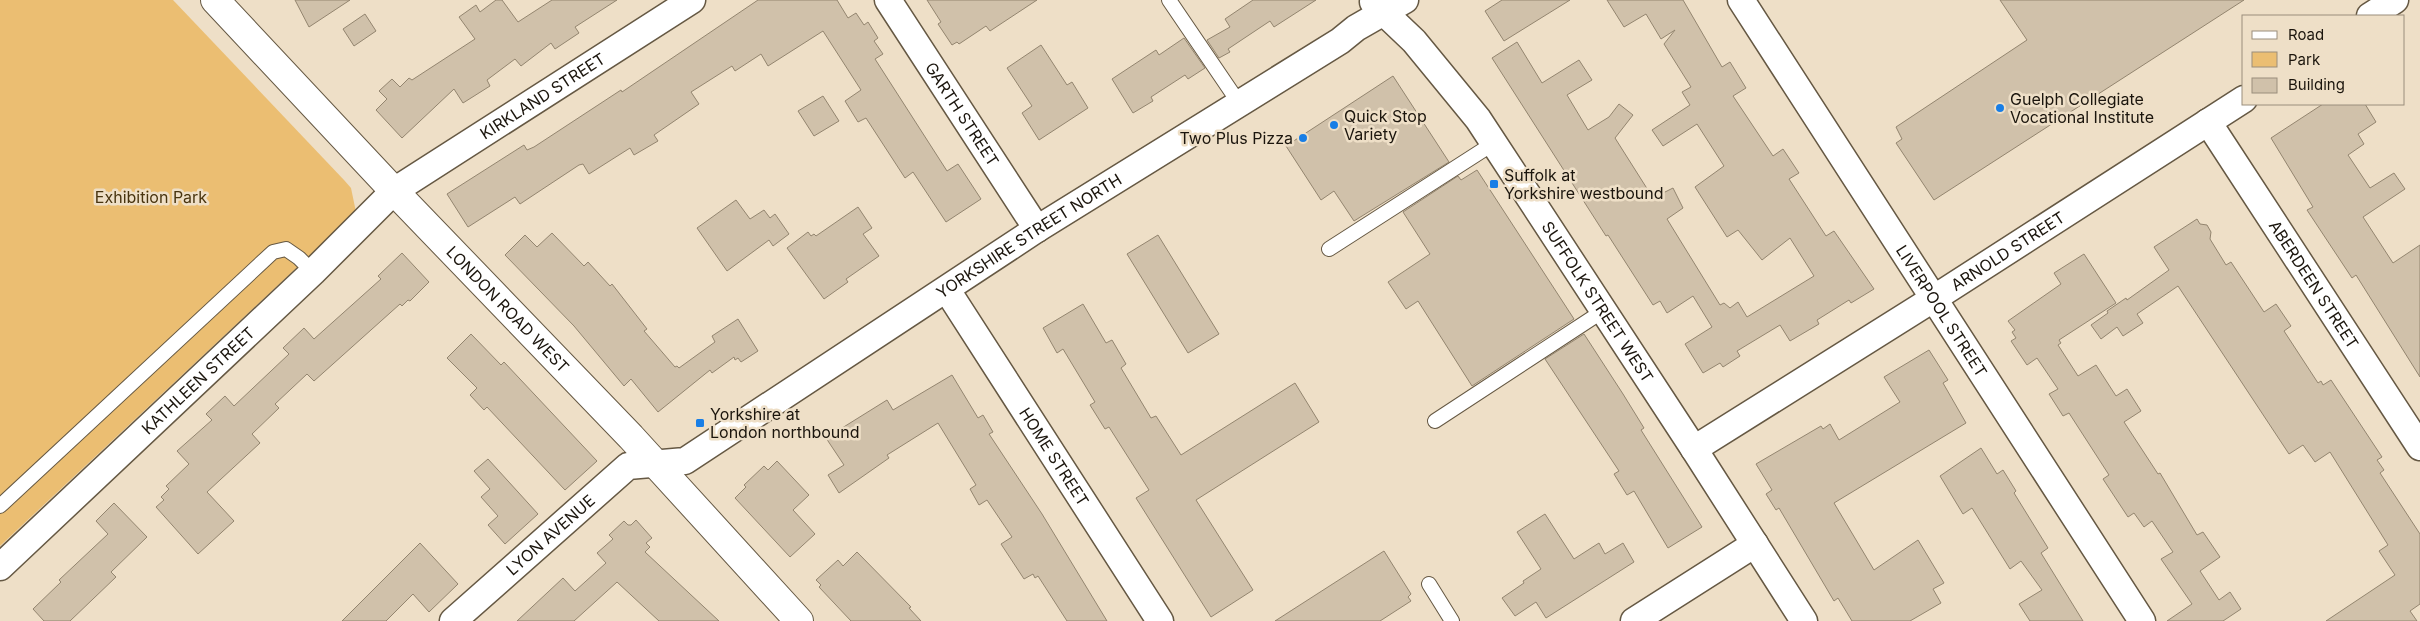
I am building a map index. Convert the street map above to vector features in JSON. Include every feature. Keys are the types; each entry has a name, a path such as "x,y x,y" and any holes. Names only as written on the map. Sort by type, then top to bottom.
{"street":[{"name":"LONDON ROAD WEST","path":"215,0 394,191 654,463 800,621"},
{"name":"KIRKLAND STREET","path":"394,191 692,0"},
{"name":"GARTH STREET","path":"888,0 1037,230"},
{"name":"LIVERPOOL STREET","path":"1741,0 2142,621"},
{"path":"2372,15 2395,0"},
{"name":"YORKSHIRE STREET NORTH","path":"654,463 684,461 1037,230 1239,103 1386,4"},
{"name":"SUFFOLK STREET WEST","path":"1386,4 1478,119 1804,621"},
{"name":"ARNOLD STREET","path":"1694,449 1933,299 2242,100"},
{"name":"ABERDEEN STREET","path":"2208,122 2420,447"},
{"name":"KATHLEEN STREET","path":"0,567 313,272 394,191"},
{"name":"HOME STREET","path":"947,290 1160,621"},
{"name":"LYON AVENUE","path":"453,621 628,466 654,463"},
{"path":"1634,621 1754,544"}],"lane":[{"path":"1169,0 1239,103"},
{"path":"1329,249 1494,143"},
{"path":"0,506 273,252 286,249 299,258 313,272"},
{"path":"1435,421 1604,311"},
{"path":"1429,584 1452,621"}],"green space":[{"name":"Exhibition Park","path":"0,0 173,0 351,188 356,212 0,546"}],"building":[{"path":"295,0 350,0 309,27"},
{"path":"496,0 502,0 518,22 552,0 617,0 575,27 579,33 555,49 551,43 521,66 515,59 487,80 490,86 463,103 454,89 402,138 376,110 387,99 379,91 392,79 400,87 409,78 412,80 475,39 459,17 476,5 480,12"},
{"path":"758,0 837,0 848,18 856,13 864,25 868,22 878,38 874,41 883,54 875,59 947,171 958,164 981,199 946,222 913,172 905,178 866,118 858,122 845,101 861,90 823,31 768,66 761,54 735,71 732,66 691,92 699,104 654,135 658,141 634,155 630,148 589,174 583,164 579,165 520,204 515,197 468,227 447,194 524,145 527,150 534,147 621,90 622,92"},
{"path":"927,0 1037,0 990,31 986,26 959,44 957,42 952,45 938,24 941,22"},
{"path":"1253,0 1316,0 1274,27 1270,21 1228,49 1230,52 1219,58 1207,40 1230,27 1225,19"},
{"path":"1502,0 1570,0 1504,41 1485,11"},
{"path":"1607,0 1683,0 1722,67 1730,62 1746,88 1733,96 1773,156 1783,149 1799,173 1789,179 1826,236 1834,231 1874,289 1851,303 1849,300 1817,320 1819,324 1790,341 1780,325 1737,351 1740,356 1723,367 1720,363 1703,373 1685,344 1712,327 1693,296 1667,313 1660,301 1653,305 1608,235 1606,236 1492,58 1517,42 1542,83 1579,60 1592,80 1567,95 1588,130 1609,117 1619,104 1633,115 1615,138 1653,198 1673,188 1683,208 1667,219 1720,305 1724,303 1730,308 1738,302 1747,317 1814,276 1790,238 1762,260 1738,230 1727,237 1695,187 1724,166 1697,124 1663,146 1652,130 1690,105 1682,92 1691,87 1664,44 1675,30 1661,39 1646,14 1624,27"},
{"name":"Guelph Collegiate Vocational Institute","path":"2000,0 2244,0 1934,200 1896,143 1902,139 1896,127 2027,40"},
{"path":"365,14 376,31 354,46 343,29"},
{"path":"1184,38 1205,68 1188,79 1185,75 1151,97 1153,101 1133,113 1112,79 1156,50 1159,55"},
{"path":"1041,45 1067,85 1072,82 1088,108 1039,140 1022,113 1032,106 1007,68"},
{"path":"1393,76 1449,162 1354,221 1334,191 1321,200 1286,146"},
{"path":"823,96 839,121 814,136 798,111"},
{"path":"2321,105 2366,105 2376,122 2358,134 2364,144 2348,155 2370,188 2394,173 2405,189 2363,217 2393,263 2420,245 2420,377 2356,275 2352,278 2307,210 2313,207 2271,138"},
{"path":"1477,170 1574,319 1472,386 1418,301 1406,309 1388,282 1430,254 1403,212 1458,176 1461,180"},
{"path":"736,200 750,219 764,210 770,218 775,214 789,234 773,246 769,240 727,271 697,228"},
{"path":"858,207 872,228 863,234 879,256 846,279 848,282 824,299 787,248 808,232 811,236 814,234 816,236"},
{"path":"2197,219 2200,224 2207,225 2211,232 2210,239 2226,265 2231,262 2264,312 2276,304 2291,326 2284,331 2318,383 2321,381 2323,385 2331,380 2382,457 2377,460 2384,470 2380,473 2420,534 2420,604 2410,611 2417,621 2326,621 2395,575 2379,551 2388,545 2330,452 2315,462 2303,445 2289,454 2178,286 2137,314 2143,323 2123,336 2117,327 2101,339 2091,325 2108,313 2107,311 2126,298 2127,300 2169,270 2154,247"},
{"path":"552,233 584,266 588,262 610,286 612,284 647,329 644,331 675,367 679,368 715,342 712,336 738,319 758,351 741,362 738,358 735,360 734,357 712,373 710,370 658,412 631,379 624,386 574,326 505,255 525,235 537,247"},
{"path":"1158,235 1219,334 1188,353 1127,254"},
{"path":"402,253 429,282 410,301 408,300 402,306 400,304 314,381 307,374 275,404 279,408 252,434 260,443 207,492 234,521 198,554 156,507 164,500 161,497 169,489 166,486 189,464 177,451 212,420 206,414 225,396 234,406 289,354 283,348 304,328 314,339 381,279 378,276"},
{"path":"2084,254 2116,303 2059,340 2061,343 2058,345 2078,376 2096,365 2116,396 2127,389 2141,411 2124,422 2158,474 2160,473 2197,535 2203,532 2220,557 2200,571 2219,600 2230,592 2241,609 2223,621 2167,621 2192,604 2161,559 2173,552 2152,521 2144,527 2134,513 2128,517 2103,479 2109,475 2069,413 2063,416 2049,394 2058,389 2037,358 2027,365 2011,341 2016,338 2012,332 2015,330 2008,321 2061,284 2054,273"},
{"path":"1083,304 1106,343 1112,340 1126,364 1121,368 1151,418 1156,416 1181,455 1295,383 1319,422 1196,500 1253,590 1211,617 1136,498 1149,490 1109,427 1105,429 1090,405 1095,402 1063,349 1057,353 1043,328"},
{"path":"471,334 501,365 504,362 597,461 565,490 487,407 484,410 470,395 477,388 447,358"},
{"path":"1584,334 1644,428 1641,430 1702,527 1668,548 1634,491 1627,495 1614,474 1619,471 1545,359"},
{"path":"1929,350 1948,380 1943,383 1966,423 1834,503 1874,570 1918,540 1944,583 1933,589 1941,603 1910,621 1852,621 1838,598 1834,601 1779,508 1776,510 1766,494 1772,490 1756,464 1821,426 1823,429 1830,424 1839,440 1900,402 1884,377"},
{"path":"952,375 978,418 983,415 993,432 989,434 1042,514 1107,621 1067,621 1038,576 1035,578 1033,574 1024,579 1001,544 1012,537 987,500 979,505 970,489 976,485 938,423 887,455 889,458 839,493 828,475 844,465 826,438 887,400 893,410"},
{"path":"1981,448 1997,474 2003,470 2016,491 2014,493 2048,548 2041,553 2083,621 2030,621 2019,604 2042,590 2021,561 2010,569 1972,508 1963,514 1940,476"},
{"path":"488,459 538,514 505,544 488,525 498,516 481,497 490,489 474,471"},
{"path":"777,461 809,495 793,510 815,534 790,557 735,498 746,487 744,485 764,466 768,470"},
{"path":"114,503 147,537 111,572 116,577 70,621 44,621 33,609 61,582 59,580 108,534 96,521"},
{"path":"1545,514 1574,559 1599,543 1605,554 1623,543 1634,562 1546,618 1536,602 1515,616 1502,598 1541,569 1517,532"},
{"path":"636,520 652,538 646,543 650,547 645,552 719,621 659,621 617,582 574,621 517,621 563,578 575,591 606,563 597,553 613,539 609,535 624,521 631,525"},
{"path":"420,543 458,584 429,612 413,594 386,621 342,621"},
{"path":"1384,551 1411,594 1408,597 1411,601 1380,621 1275,621"},
{"path":"857,552 911,607 909,608 921,621 851,621 819,587 821,585 816,580 838,560 843,566"}],"place":[{"name":"Guelph Collegiate Vocational Institute","path":"2000,108"},
{"name":"Quick Stop Variety","path":"1334,125"},
{"name":"Two Plus Pizza","path":"1303,138"},
{"name":"Suffolk at Yorkshire westbound","path":"1494,184"},
{"name":"Yorkshire at London northbound","path":"700,423"}]}
